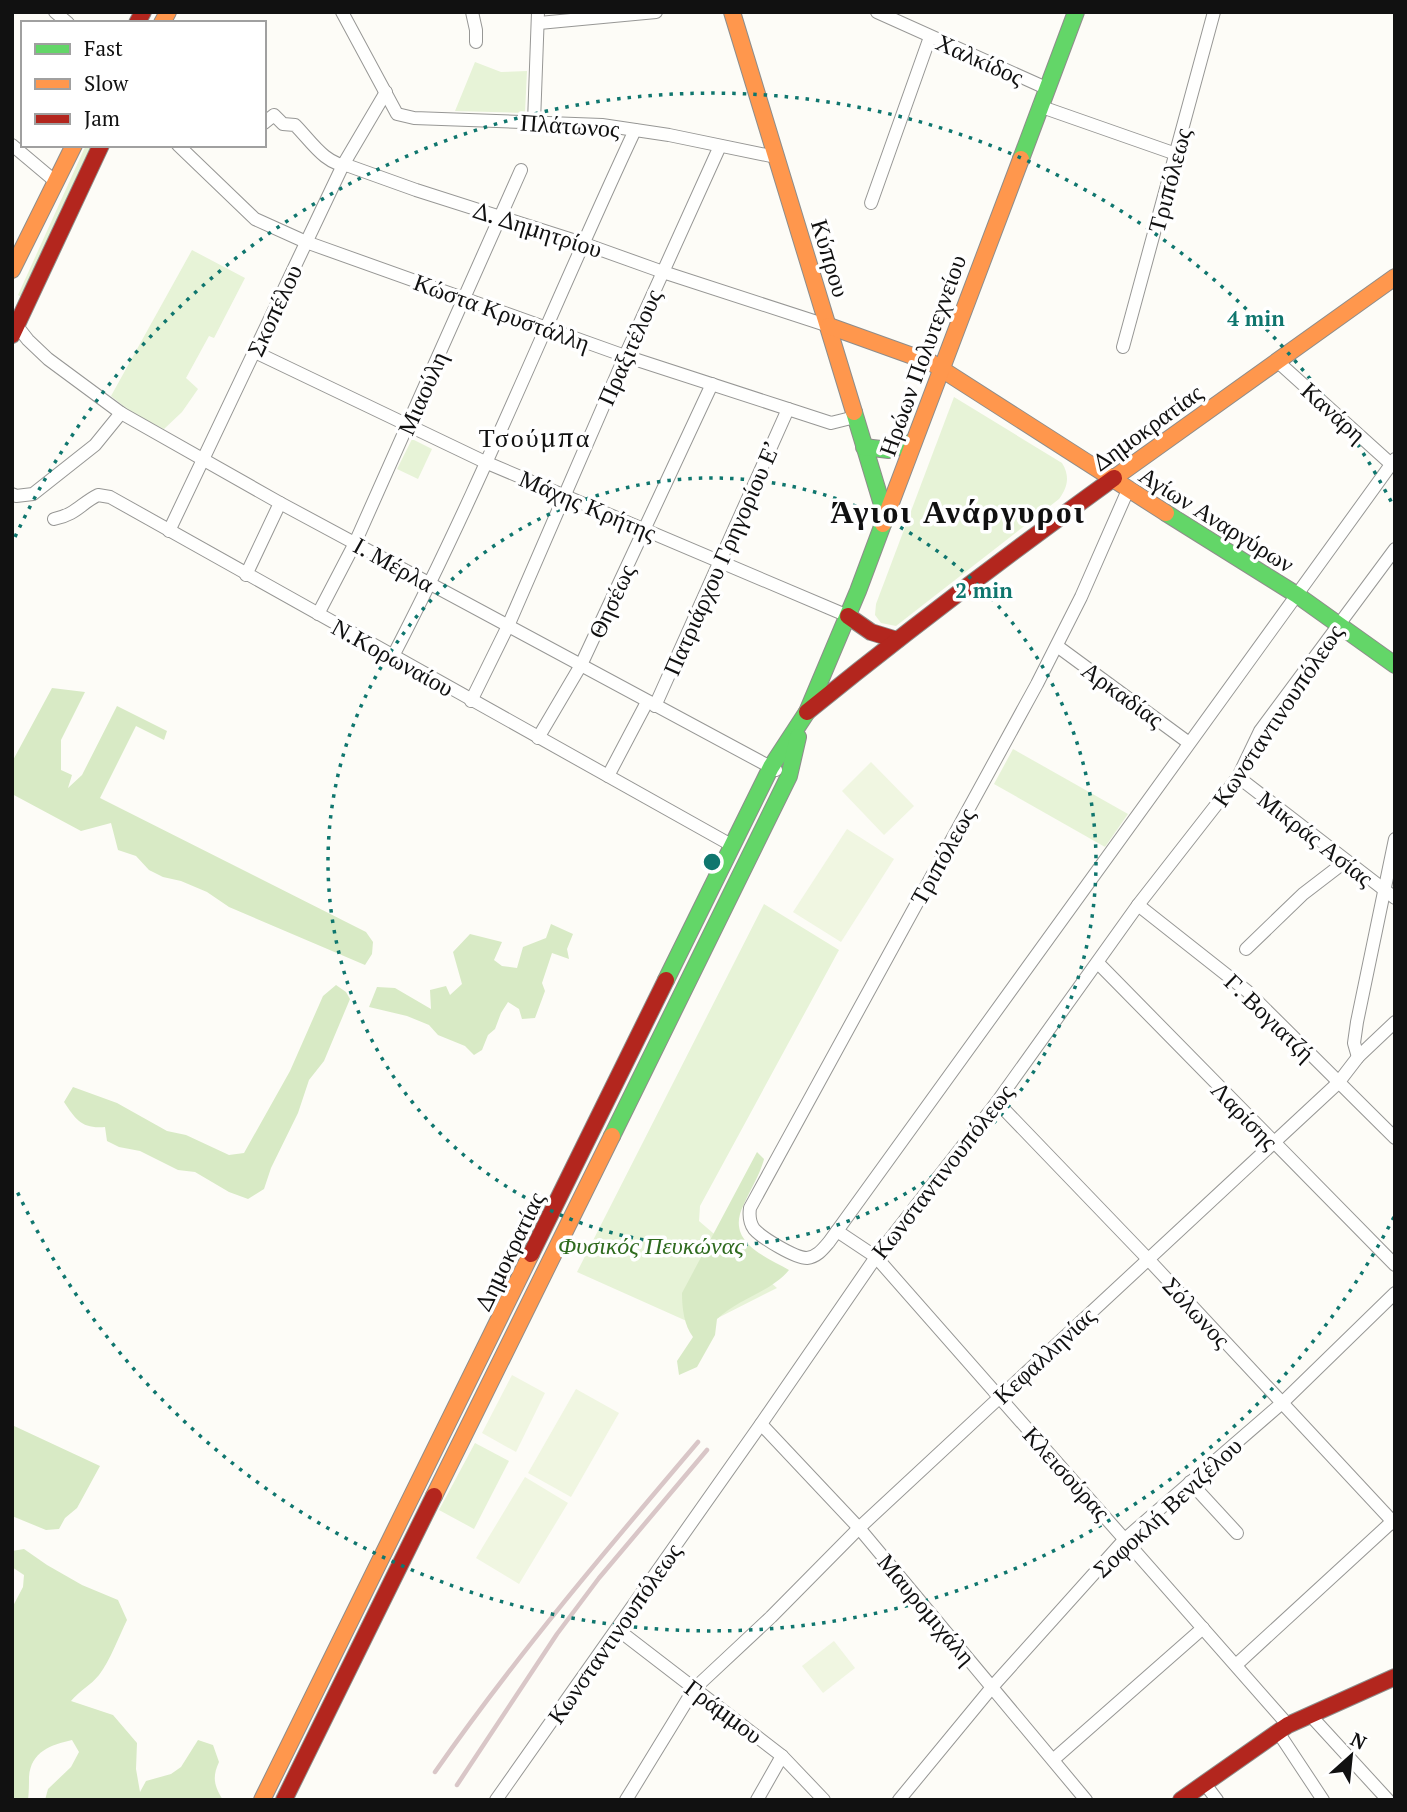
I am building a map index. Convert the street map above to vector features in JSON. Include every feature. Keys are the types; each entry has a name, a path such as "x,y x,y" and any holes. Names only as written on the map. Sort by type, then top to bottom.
{"main road":[{"name":"Κύπρου","path":"732,12 886,517"},
{"name":"Ηρώων Πολυτεχνείου","path":"804,718 886,517 1076,12"},
{"path":"12,270 73,147"},
{"path":"15,331 101,147"},
{"name":"Δημοκρατίας","path":"262,1800 771,767 804,718 897,640 1112,480 1395,277"},
{"name":"Αγίων Αναργύρων","path":"828,326 925,359 1297,595 1395,665"},
{"path":"864,447 881,451 894,450 913,442"},
{"path":"848,615 880,638 897,640"},
{"name":"Δημοκρατίας","path":"284,1800 789,776 804,718"},
{"path":"1181,1800 1283,1728 1395,1677"}],"street":[{"path":"342,12 384,87"},
{"path":"472,12 477,30 476,42"},
{"path":"534,122 539,18 656,12"},
{"name":"Χαλκίδος","path":"877,12 894,16 930,37 1046,88"},
{"name":"Τριπόλεως","path":"1123,347 1214,12"},
{"path":"871,203 930,37"},
{"name":"Πλάτωνος","path":"384,87 397,114 414,118 602,125 776,157"},
{"name":"Σκοπέλου","path":"169,531 343,165 384,87"},
{"path":"1039,106 1176,154"},
{"name":"Δ. Δημητρίου","path":"266,121 274,115 282,124 295,125 328,160 828,326"},
{"path":"393,656 430,584 635,130"},
{"path":"12,145 56,182"},
{"name":"Πραξιτέλους","path":"471,701 508,626 720,146"},
{"name":"Κώστα Κρυστάλλη","path":"180,147 255,219 306,242 625,356 788,410 831,423 855,417"},
{"name":"Μιαούλη","path":"318,614 355,543 520,170"},
{"name":"Ι. Μέρλα","path":"15,331 121,413 280,503 789,776"},
{"name":"Μάχης Κρήτης","path":"255,352 485,462 848,615"},
{"name":"Κανάρη","path":"1277,361 1393,461"},
{"name":"Θησέως","path":"538,738 581,665 712,384"},
{"name":"Πατριάρχου Γρηγορίου Ε’","path":"608,776 651,704 722,561 788,410"},
{"path":"12,494 33,494 95,445 121,413"},
{"name":"Κωνσταντινουπόλεως","path":"809,1258 821,1252 837,1231 1393,461"},
{"name":"Τριπόλεως","path":"809,1258 793,1255 755,1230 749,1218 750,1208 1057,646 1128,490"},
{"name":"Ν.Κορωναίου","path":"54,519 80,510 92,498 103,495 733,846"},
{"path":"246,575 280,503"},
{"name":"Κωνσταντινουπόλεως","path":"496,1800 876,1256 997,1102 1138,905 1238,777 1260,731 1395,549"},
{"name":"Αρκαδίας","path":"1057,646 1189,743"},
{"name":"Μικράς Ασίας","path":"1238,777 1389,894"},
{"path":"1358,1057 1354,1043 1357,1021 1389,894 1395,839"},
{"path":"1246,949 1303,894 1346,861"},
{"name":"Γ. Βογιατζή","path":"1138,905 1247,991 1395,1138"},
{"name":"Λαρίσης","path":"1098,963 1395,1265"},
{"name":"Κεφαλληνίας","path":"626,1800 694,1689 998,1397 1338,1083 1358,1057 1395,1022"},
{"name":"Σόλωνος","path":"997,1102 1394,1521"},
{"name":"Κλεισούρας","path":"837,1231 876,1256 1236,1665 1283,1728 1323,1800"},
{"name":"Σοφοκλή Βενιζέλου","path":"899,1800 993,1686 1125,1539 1282,1403 1395,1293"},
{"name":"Μαυρομιχάλη","path":"761,1424 859,1528 1086,1800"},
{"path":"1191,1482 1237,1533"},
{"path":"1236,1665 1394,1521"},
{"path":"1054,1759 1203,1628"},
{"name":"Γράμμου","path":"617,1629 782,1756 824,1800"},
{"path":"1311,1716 1388,1800"},
{"path":"757,1800 782,1756"},
{"path":"1205,1784 1217,1800"}],"green space":[{"path":"475,62 501,72 527,71 525,113 455,111"},
{"path":"85,147 96,147 24,299 18,295"},
{"path":"192,250 245,278 214,338 209,336 186,378 198,389 182,412 164,429 135,415 111,396"},
{"path":"954,397 1062,463 1067,477 1066,486 1059,499 896,626 881,623 875,615 876,604"},
{"path":"412,439 432,449 418,479 397,469"},
{"path":"52,688 85,692 61,740 61,770 72,775 68,788 82,775 117,706 167,731 164,740 136,726 100,798 366,932 373,942 372,954 365,965 229,907 207,892 149,870 136,856 118,850 111,823 81,831 12,794 12,762"},
{"path":"1013,749 1128,814 1105,847 994,784"},
{"path":"871,762 914,806 884,835 842,791"},
{"path":"847,829 894,859 841,942 793,912"},
{"name":"Φυσικός Πευκώνας","path":"764,904 839,950 700,1206 699,1221 777,1288 700,1327 577,1272"},
{"path":"551,924 573,934 567,949 569,959 552,953 542,983 545,991 535,1018 522,1019 519,1009 508,1002 482,1050 474,1055 465,1046 438,1035 429,1025 407,1016 369,1007 377,987 395,988 431,1009 430,990 446,986 450,995 462,984 453,952 470,934 502,942 494,960 502,966 517,968 523,947 546,938"},
{"path":"336,985 346,992 350,999 324,1061 309,1080 298,1113 271,1168 264,1189 248,1199 229,1192 195,1172 178,1170 140,1151 119,1147 107,1141 105,1127 80,1122 64,1102 73,1087 117,1103 167,1131 186,1135 229,1155 244,1153 290,1071 323,996"},
{"path":"757,1152 764,1159 739,1217 739,1228 749,1245 789,1270 782,1278 717,1319 715,1335 697,1367 679,1375 677,1361 693,1337 684,1316 682,1293"},
{"path":"512,1375 545,1393 516,1452 482,1433"},
{"path":"576,1389 619,1413 571,1497 528,1473"},
{"path":"12,1425 100,1466 77,1508 65,1518 59,1529 46,1530 12,1516"},
{"path":"475,1443 509,1461 474,1529 439,1510"},
{"path":"525,1477 568,1503 519,1584 476,1558"},
{"path":"24,1549 82,1585 118,1600 127,1620 114,1648 99,1675 71,1701 113,1715 137,1743 136,1769 140,1792 146,1781 171,1774 181,1767 198,1740 213,1745 219,1762 215,1781 223,1800 45,1800 48,1789 71,1767 79,1752 72,1740 50,1747 38,1755 29,1777 28,1800 12,1800 12,1608 23,1587 24,1575 12,1567 12,1551"},
{"path":"834,1641 855,1668 823,1693 802,1666"}],"railway":[{"path":"435,1772 530,1645 698,1442"},
{"path":"457,1785 557,1634 599,1578 707,1450"}],"traffic: fast":[{"path":"1021,159 1076,12"},
{"path":"854,412 886,518"},
{"path":"864,447 889,450 913,442"},
{"path":"1166,513 1297,595 1395,665"},
{"path":"666,980 771,767 807,712 883,524"},
{"path":"612,1136 789,776 798,737"}],"traffic: slow":[{"path":"163,21 168,12"},
{"path":"732,12 854,412"},
{"path":"12,270 73,147"},
{"path":"883,524 1021,159"},
{"path":"1114,478 1395,277"},
{"path":"829,326 932,363 1166,513"},
{"path":"434,1496 612,1136"},
{"path":"262,1800 531,1254"}],"traffic: jam":[{"path":"138,21 143,12"},
{"path":"12,335 100,147"},
{"path":"807,712 959,593 1114,478"},
{"path":"848,616 871,632 897,640"},
{"path":"531,1254 666,980"},
{"path":"284,1800 434,1496"},
{"path":"1181,1800 1288,1725 1395,1677"}],"district":[{"name":"Τσούμπα","path":"535,437"},
{"name":"Άγιοι Ανάργυροι","path":"958,511"}]}
